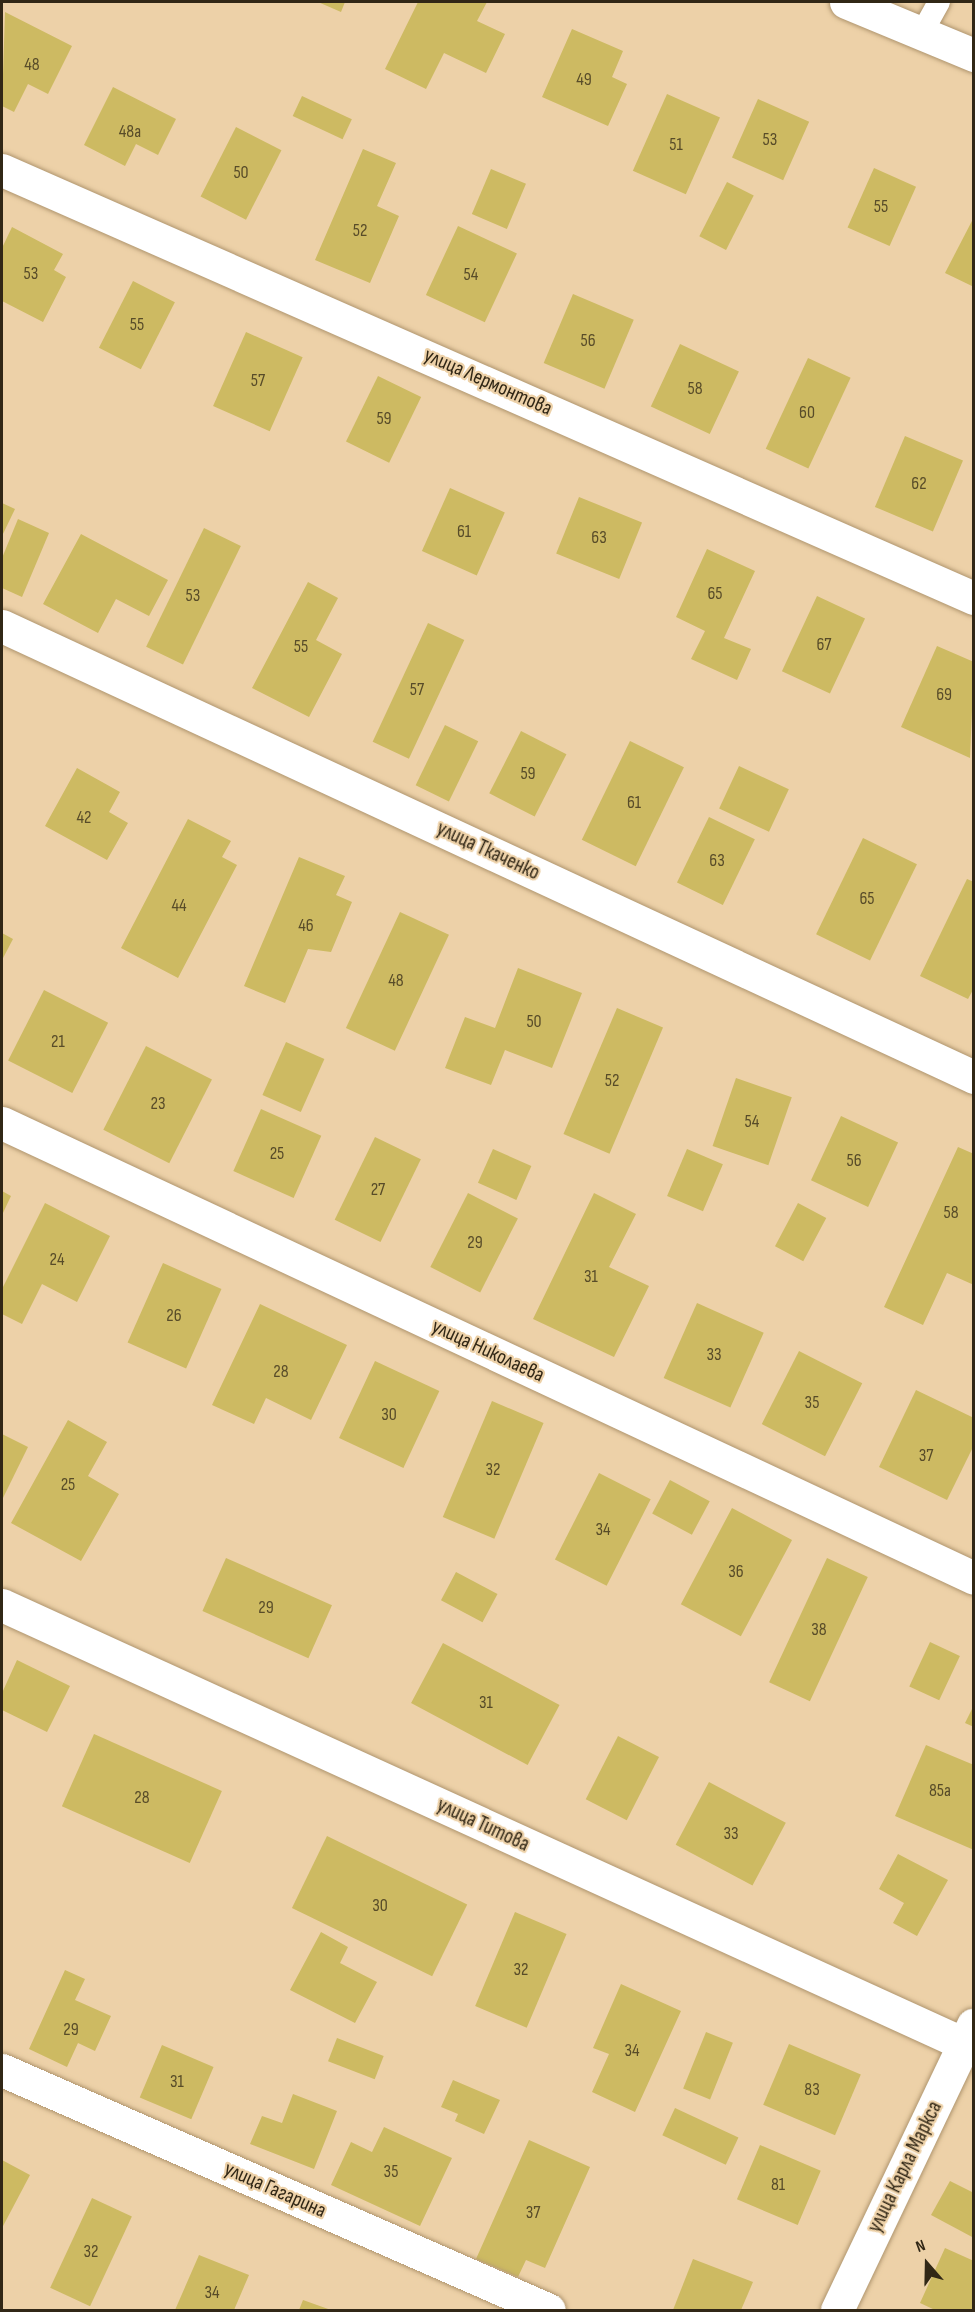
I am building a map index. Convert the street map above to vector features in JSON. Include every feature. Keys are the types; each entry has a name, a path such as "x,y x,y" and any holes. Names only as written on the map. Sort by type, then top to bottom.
{"street":[{"path":"846,2 931,15 974,55"},
{"name":"улица Лермонтова","path":"2,170 974,598"},
{"name":"улица Ткаченко","path":"2,626 974,1077"},
{"name":"улица Николаева","path":"2,1123 974,1578"},
{"name":"улица Титова","path":"2,1605 969,2034"},
{"name":"улица Карла Маркса","path":"837,2310 969,2034"},
{"name":"улица Гагарина","path":"2,2070 549,2310"}],"building":[{"path":"318,2 345,2 341,12"},
{"path":"418,2 487,2 477,21 505,34 486,73 444,53 426,89 385,69"},
{"path":"5,12 72,46 48,94 28,84 14,112 2,106"},
{"path":"572,29 623,51 612,77 627,84 608,126 542,97"},
{"path":"113,87 176,119 158,155 136,144 125,166 84,145"},
{"path":"667,94 720,118 686,194 633,171"},
{"path":"302,96 352,119 343,139 293,116"},
{"path":"758,99 809,122 783,180 732,157"},
{"path":"236,127 281,150 246,220 201,196"},
{"path":"363,149 396,163 377,206 399,216 370,283 315,260"},
{"path":"874,168 916,187 890,246 848,227"},
{"path":"491,169 526,184 507,229 472,214"},
{"path":"727,182 754,196 726,250 699,236"},
{"path":"974,217 974,287 945,273"},
{"path":"458,226 517,253 485,322 426,295"},
{"path":"12,227 63,254 54,270 66,277 43,322 2,301 2,248"},
{"path":"133,281 175,302 141,369 99,348"},
{"path":"573,294 634,320 604,389 544,363"},
{"path":"246,332 303,357 270,431 213,406"},
{"path":"680,344 739,371 710,434 651,407"},
{"path":"808,358 851,378 808,468 766,449"},
{"path":"378,376 421,397 389,463 346,442"},
{"path":"905,436 963,461 933,531 875,507"},
{"path":"450,488 505,512 477,575 422,551"},
{"path":"579,497 642,522 619,579 556,554"},
{"path":"2,503 15,509 2,536"},
{"path":"18,519 49,533 22,597 2,588 2,558"},
{"path":"204,528 241,546 183,665 146,647"},
{"path":"81,534 168,580 149,616 116,599 98,633 43,604"},
{"path":"707,549 755,571 724,638 751,649 737,680 691,659 705,631 676,617"},
{"path":"308,582 338,598 316,640 342,654 309,717 252,688"},
{"path":"817,596 865,618 830,694 782,671"},
{"path":"428,623 464,640 409,759 373,742"},
{"path":"937,646 974,662 970,758 901,727"},
{"path":"445,725 478,741 449,801 416,785"},
{"path":"521,731 566,754 535,817 489,793"},
{"path":"630,741 684,767 636,866 582,840"},
{"path":"739,766 789,789 769,832 719,809"},
{"path":"77,768 120,792 109,812 128,823 107,860 45,826"},
{"path":"709,817 755,839 723,905 677,883"},
{"path":"188,819 231,841 222,857 237,865 178,978 121,948"},
{"path":"863,838 917,864 870,960 816,934"},
{"path":"299,857 345,876 336,895 352,902 331,952 308,949 285,1003 244,986"},
{"path":"967,879 974,882 974,988 968,999 920,976"},
{"path":"400,912 449,935 395,1051 346,1028"},
{"path":"2,933 13,939 2,960"},
{"path":"518,968 582,993 552,1068 505,1050 491,1085 445,1068 465,1017 495,1028"},
{"path":"44,990 108,1023 72,1093 8,1060"},
{"path":"617,1008 663,1028 609,1154 563,1134"},
{"path":"286,1042 324,1059 301,1112 262,1095"},
{"path":"146,1046 212,1080 169,1163 103,1130"},
{"path":"736,1078 792,1097 768,1165 713,1146"},
{"path":"261,1109 321,1136 294,1198 233,1171"},
{"path":"841,1116 898,1143 868,1207 811,1180"},
{"path":"375,1137 421,1159 381,1242 335,1220"},
{"path":"958,1147 974,1154 974,1285 947,1273 923,1325 884,1307"},
{"path":"493,1149 531,1166 516,1200 478,1183"},
{"path":"687,1149 723,1164 703,1211 667,1196"},
{"path":"2,1191 11,1196 2,1215"},
{"path":"468,1193 518,1218 480,1292 430,1267"},
{"path":"594,1193 636,1214 609,1267 649,1286 614,1357 533,1319"},
{"path":"45,1203 110,1236 77,1302 42,1284 22,1324 2,1314 2,1289"},
{"path":"798,1203 826,1218 803,1261 775,1246"},
{"path":"163,1263 221,1289 186,1369 128,1342"},
{"path":"697,1303 764,1333 730,1408 664,1378"},
{"path":"260,1304 347,1345 311,1420 266,1398 254,1424 212,1405"},
{"path":"799,1351 862,1383 825,1456 762,1424"},
{"path":"375,1361 439,1391 403,1468 339,1438"},
{"path":"916,1390 974,1418 974,1445 947,1500 879,1467"},
{"path":"492,1401 544,1423 494,1539 443,1517"},
{"path":"68,1420 107,1442 88,1476 119,1494 81,1561 11,1523"},
{"path":"2,1434 28,1447 2,1500"},
{"path":"599,1473 651,1499 607,1586 555,1559"},
{"path":"670,1480 710,1501 692,1535 652,1514"},
{"path":"732,1508 792,1540 741,1636 681,1604"},
{"path":"226,1558 332,1605 308,1658 202,1611"},
{"path":"827,1558 868,1577 810,1701 769,1682"},
{"path":"456,1572 497,1594 482,1622 441,1600"},
{"path":"930,1642 960,1656 939,1700 909,1686"},
{"path":"443,1643 560,1705 528,1765 411,1703"},
{"path":"17,1660 70,1686 47,1732 2,1710 2,1693"},
{"path":"974,1705 974,1727 965,1723"},
{"path":"94,1734 222,1791 190,1863 62,1806"},
{"path":"618,1736 659,1757 627,1820 586,1799"},
{"path":"926,1745 974,1765 974,1850 895,1816"},
{"path":"709,1782 786,1823 752,1886 676,1845"},
{"path":"327,1836 467,1904 432,1976 292,1908"},
{"path":"898,1854 948,1880 917,1936 893,1923 904,1903 879,1889"},
{"path":"515,1912 567,1934 527,2028 475,2006"},
{"path":"321,1932 348,1947 340,1963 377,1982 355,2023 290,1990"},
{"path":"65,1970 85,1979 75,2000 111,2016 95,2051 78,2043 67,2067 29,2049"},
{"path":"621,1984 681,2011 635,2112 592,2092 609,2054 593,2048"},
{"path":"706,2032 733,2043 710,2099 683,2089"},
{"path":"337,2038 384,2056 375,2079 328,2061"},
{"path":"789,2044 861,2074 835,2135 763,2105"},
{"path":"162,2045 214,2067 191,2119 140,2097"},
{"path":"453,2080 500,2100 484,2134 455,2121 458,2114 441,2107"},
{"path":"293,2094 337,2111 314,2169 250,2144 262,2116 282,2123"},
{"path":"675,2108 738,2138 726,2165 662,2135"},
{"path":"384,2127 452,2158 420,2226 331,2185 351,2142 372,2152"},
{"path":"529,2140 590,2167 545,2268 526,2260 518,2277 476,2259"},
{"path":"760,2145 821,2171 798,2225 737,2199"},
{"path":"2,2160 30,2175 2,2228"},
{"path":"950,2181 974,2193 974,2238 931,2215"},
{"path":"92,2198 132,2217 90,2306 50,2288"},
{"path":"945,2248 974,2261 974,2310 935,2310 920,2303"},
{"path":"199,2255 249,2275 234,2310 175,2310"},
{"path":"693,2259 753,2282 741,2310 673,2310"},
{"path":"303,2300 331,2310 299,2310"}]}
